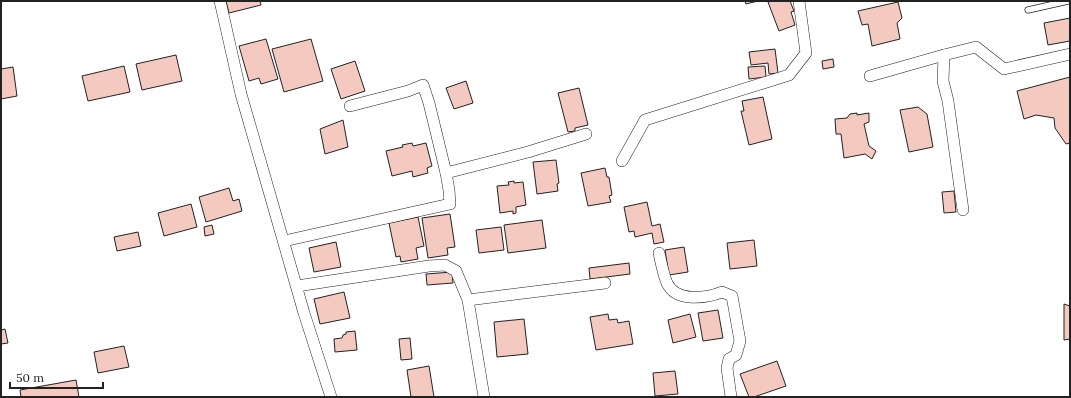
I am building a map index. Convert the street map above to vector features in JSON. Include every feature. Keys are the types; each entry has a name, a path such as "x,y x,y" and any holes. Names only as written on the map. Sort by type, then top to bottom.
{"street":[{"path":"220,1 241,94 296,286 331,397"},
{"path":"622,161 645,120 789,75 806,53 799,1"},
{"path":"870,76 976,47 1004,68 1070,54"},
{"path":"944,55 943,80 948,101 963,210"},
{"path":"284,241 450,204 446,173 429,104 423,86 350,106"},
{"path":"446,173 528,152 586,134"},
{"path":"659,253 668,285 677,293 691,298 708,297 722,292 732,296 740,341 736,355 729,359 727,368 730,397"},
{"path":"296,286 428,266 445,266 456,272 468,300 484,397"},
{"path":"468,300 605,284"}],"lane":[{"path":"1028,10 1068,1"}],"building":[{"path":"226,1 260,1 261,5 229,13"},
{"path":"745,1 758,1 746,4"},
{"path":"790,1 794,11 791,12 795,25 779,31 768,2"},
{"path":"898,2 902,18 897,23 900,39 872,46 868,24 862,25 858,11"},
{"path":"1070,18 1070,41 1048,45 1044,23"},
{"path":"266,39 278,79 261,84 259,78 249,81 239,46"},
{"path":"311,39 323,81 284,92 272,49"},
{"path":"775,49 778,73 769,74 768,63 751,65 749,52"},
{"path":"176,55 182,81 142,90 136,64"},
{"path":"833,59 834,67 823,69 822,61"},
{"path":"355,61 365,91 341,99 331,69"},
{"path":"124,66 130,92 88,101 82,76"},
{"path":"765,66 766,77 749,79 748,67"},
{"path":"13,67 17,96 1,99 1,69"},
{"path":"1070,77 1070,143 1066,144 1055,128 1054,118 1036,115 1024,119 1017,91"},
{"path":"466,81 473,103 454,109 446,88"},
{"path":"579,88 588,125 575,128 575,131 568,132 558,93"},
{"path":"763,97 772,139 749,145 741,111 744,111 742,101"},
{"path":"918,107 927,114 933,147 909,152 900,110"},
{"path":"857,113 857,115 869,113 869,122 864,124 869,146 876,151 872,159 865,154 844,158 841,134 836,134 835,119 847,118 850,114"},
{"path":"343,120 348,147 325,154 320,129"},
{"path":"412,143 413,146 426,143 432,166 427,168 428,173 413,177 412,171 392,176 386,151"},
{"path":"556,160 559,183 557,184 558,191 537,194 533,162"},
{"path":"605,168 607,177 609,177 612,195 609,196 611,202 588,206 581,173"},
{"path":"514,181 514,183 523,182 526,205 516,207 516,213 513,214 513,211 500,213 497,186 509,185 508,182"},
{"path":"229,188 233,201 239,199 242,211 206,222 199,197"},
{"path":"954,191 956,212 944,213 942,192"},
{"path":"647,202 652,226 660,224 664,242 654,244 652,233 635,237 634,231 629,232 624,207"},
{"path":"191,204 197,227 164,236 158,213"},
{"path":"450,214 455,247 447,248 448,255 428,258 422,218"},
{"path":"418,217 424,246 416,248 418,259 401,262 400,256 396,257 389,223"},
{"path":"542,220 546,248 508,253 504,225"},
{"path":"212,225 214,234 205,236 204,227"},
{"path":"501,227 504,250 479,253 476,230"},
{"path":"138,232 141,246 117,251 114,237"},
{"path":"754,240 757,266 730,269 727,243"},
{"path":"336,242 341,267 314,272 309,248"},
{"path":"684,247 688,272 669,275 665,250"},
{"path":"629,263 630,274 590,279 589,268"},
{"path":"452,272 453,283 427,285 426,274"},
{"path":"344,292 350,318 320,324 314,299"},
{"path":"1064,304 1070,306 1070,339 1064,340"},
{"path":"718,310 723,338 703,341 698,313"},
{"path":"608,314 609,320 617,319 618,323 629,321 633,344 596,350 590,317"},
{"path":"690,314 696,337 673,343 668,320"},
{"path":"524,319 528,354 497,357 494,322"},
{"path":"5,329 8,343 1,344 1,330"},
{"path":"355,331 357,350 335,352 334,339 342,338 346,332"},
{"path":"410,338 412,359 401,360 399,339"},
{"path":"124,346 129,367 98,373 94,352"},
{"path":"777,361 786,386 754,397 749,397 740,374"},
{"path":"429,366 434,397 411,397 407,370"},
{"path":"675,371 678,394 655,396 653,373"},
{"path":"76,380 79,397 21,397 20,390"}]}
